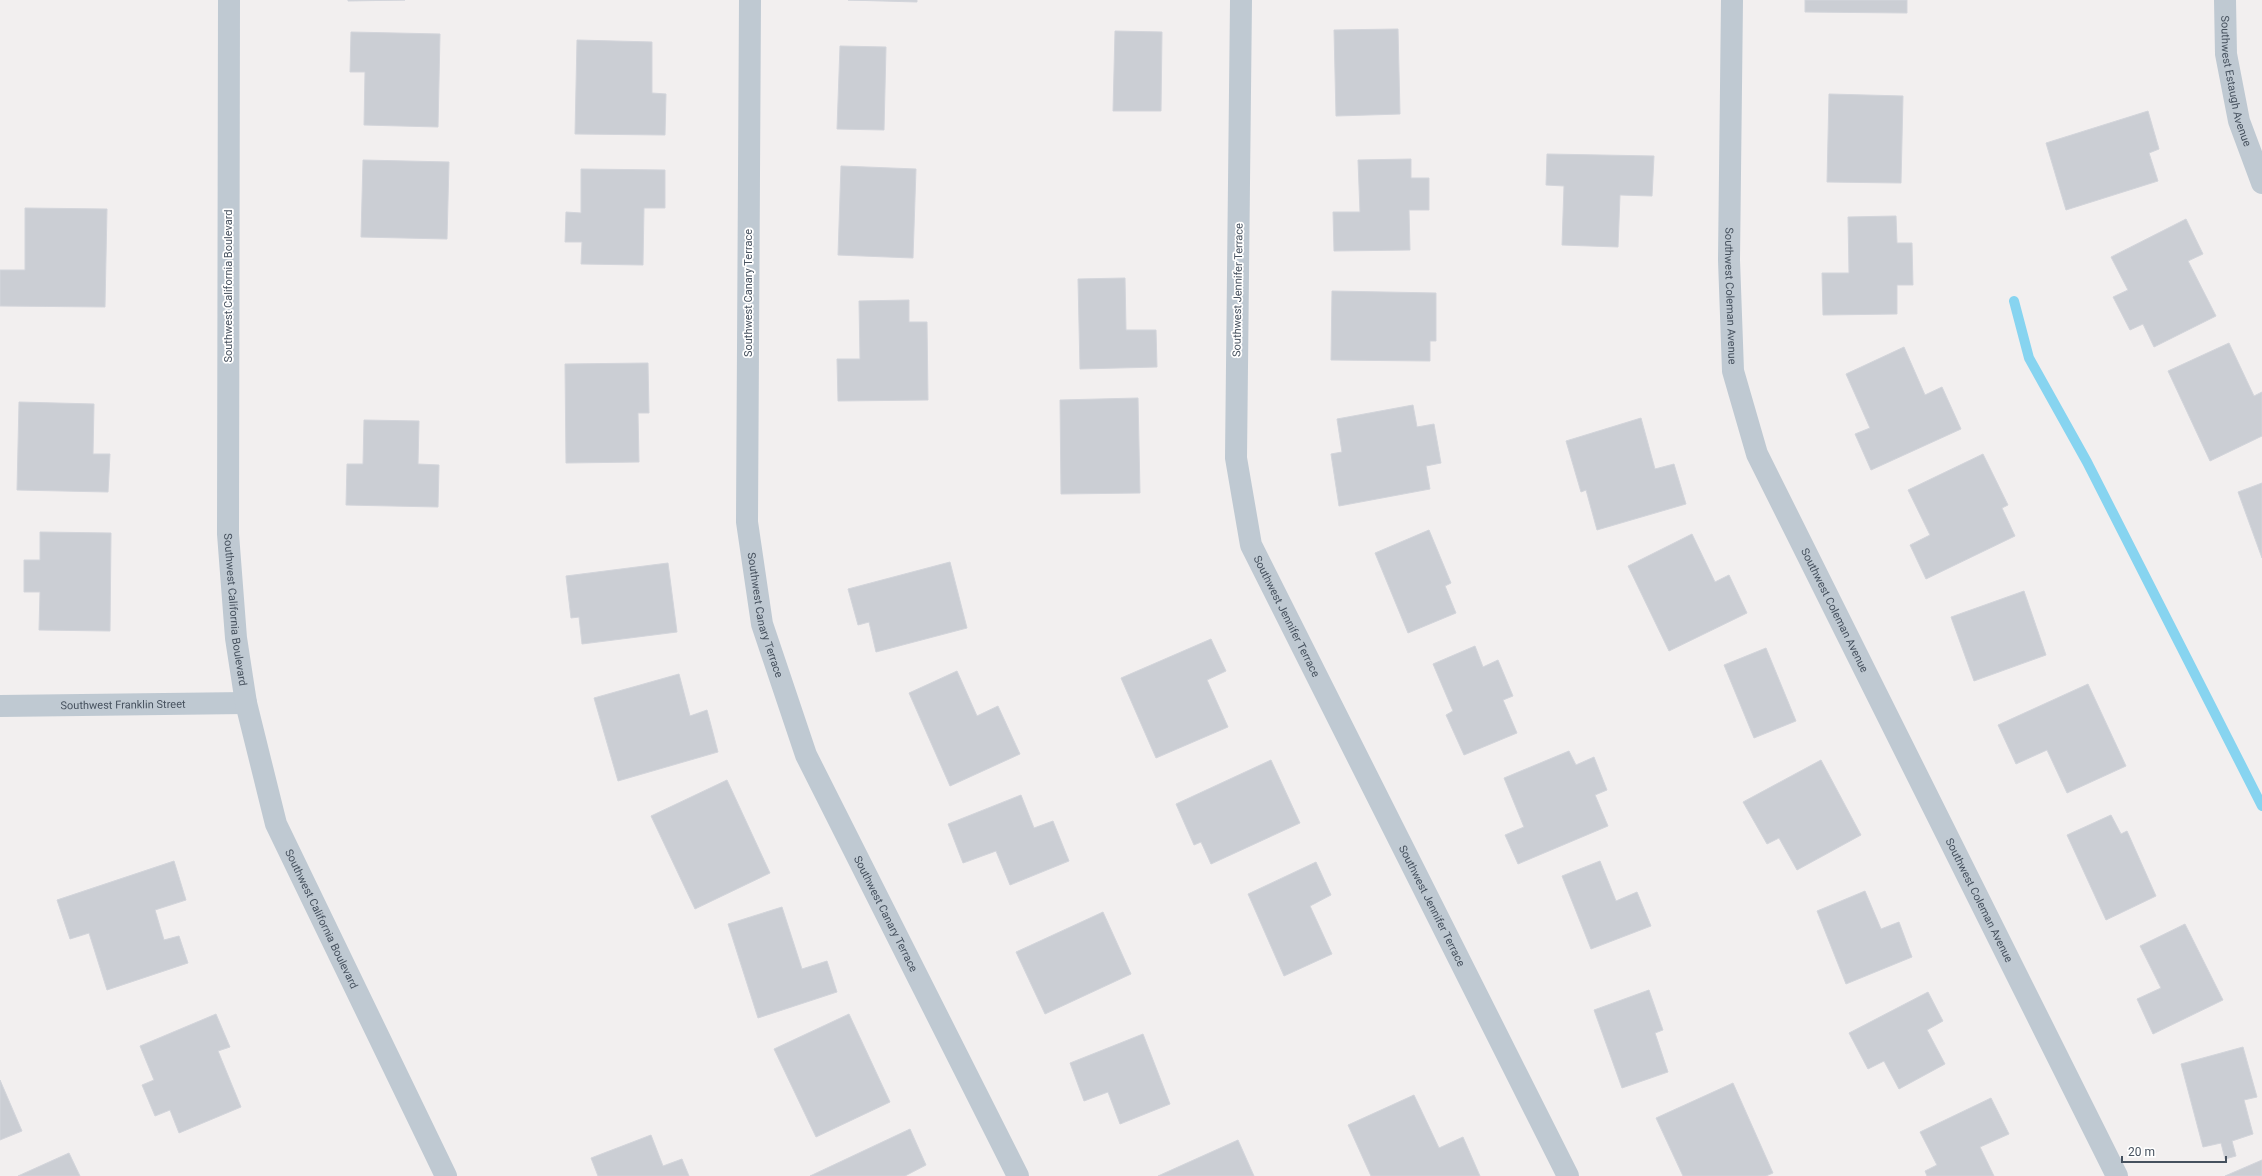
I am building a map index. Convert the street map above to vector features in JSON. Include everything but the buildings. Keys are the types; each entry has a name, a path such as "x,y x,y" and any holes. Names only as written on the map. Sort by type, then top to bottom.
{"street":[{"name":"Southwest California Boulevard","path":"229,0 228,534 236,638 246,703 276,824 446,1176"},
{"name":"Southwest Canary Terrace","path":"750,0 747,522 762,624 806,755 1018,1176"},
{"name":"Southwest Jennifer Terrace","path":"1241,0 1236,458 1251,545 1568,1176"},
{"name":"Southwest Coleman Avenue","path":"1732,0 1729,260 1732,371 1757,454 2117,1176"},
{"name":"Southwest Estaugh Avenue","path":"2225,0 2226,54 2239,121 2262,183"},
{"name":"Southwest Franklin Street","path":"0,706 246,703"}],"waterway":[{"path":"2014,301 2029,358 2087,462 2262,806"}]}
